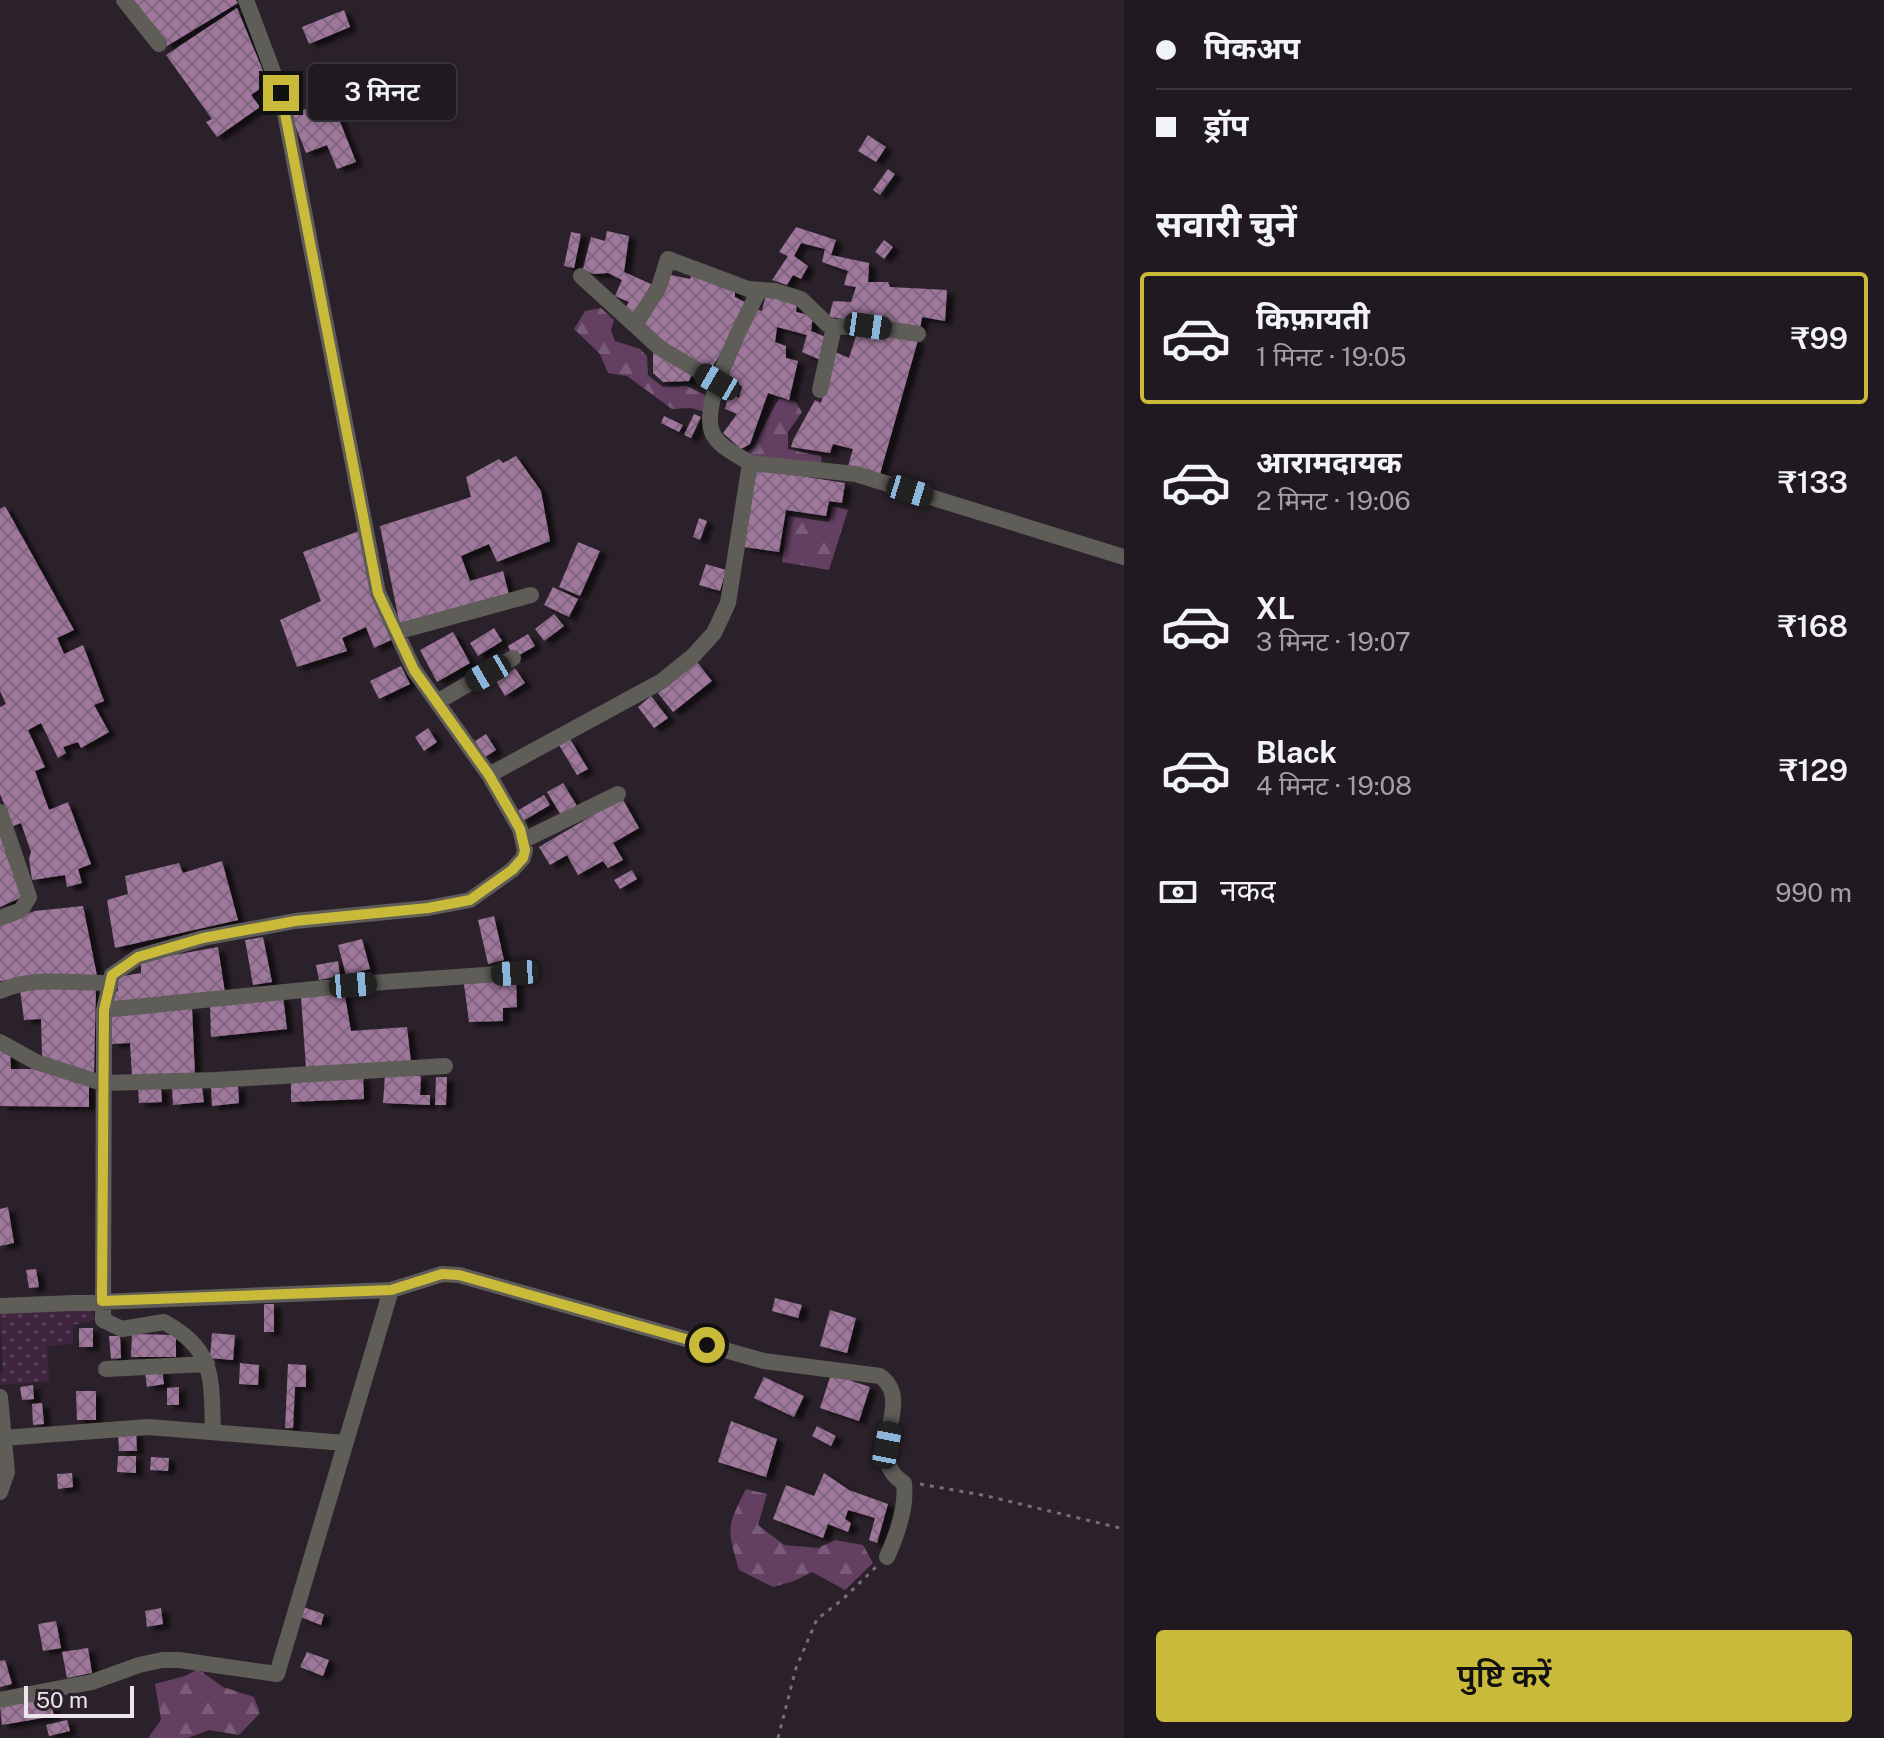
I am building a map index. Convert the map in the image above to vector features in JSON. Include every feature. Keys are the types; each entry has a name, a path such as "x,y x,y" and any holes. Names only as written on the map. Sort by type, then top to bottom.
{"street":[{"path":"124,0 159,44"},
{"path":"213,1431 211,1373 186,1335 164,1322 122,1329 103,1320 102,1083 108,983 120,967 138,957 203,938 295,921 428,908 470,900 512,870 523,858 524,840 489,775 414,670 378,593 281,93 246,0"},
{"path":"635,325 659,287 668,259 748,289 776,291 801,299 834,327 868,326 918,334"},
{"path":"581,276 660,348 717,382"},
{"path":"759,290 717,382 711,431 717,441 750,463 856,474 1124,557"},
{"path":"820,390 834,327"},
{"path":"489,775 662,681 693,656 714,633 728,603 750,463"},
{"path":"396,632 531,595"},
{"path":"437,702 513,658"},
{"path":"524,840 618,794"},
{"path":"0,812 29,897 21,910 0,918"},
{"path":"104,1010 384,982 515,973"},
{"path":"0,991 17,984 37,982 108,983"},
{"path":"0,1042 36,1062 102,1083 215,1080 445,1066"},
{"path":"0,1306 391,1290 442,1274 459,1275 764,1361 880,1376 886,1380 893,1396 887,1464 893,1476 904,1483 904,1507 887,1557"},
{"path":"0,1700 92,1682 162,1660 277,1674 391,1290"},
{"path":"106,1369 207,1364"},
{"path":"0,1397 7,1472 0,1492"},
{"path":"3,1438 148,1427 345,1443"}],"path":[{"path":"904,1483 987,1496 1124,1529"},
{"path":"778,1738 796,1668 817,1619 887,1557"}],"shaded area":[{"path":"90,1307 95,1320 73,1325 73,1344 47,1346 49,1381 0,1385 0,1373 3,1372 0,1312"}],"green space":[{"path":"601,308 614,320 611,330 615,341 640,349 647,356 648,375 663,387 687,386 705,395 705,412 691,408 672,409 627,376 608,373 600,354 574,329 585,311"},
{"path":"779,399 795,401 802,412 788,432 788,449 821,456 822,467 756,460 747,453"},
{"path":"832,506 848,510 829,570 782,562 788,516 829,522"},
{"path":"746,1489 767,1494 758,1525 784,1545 818,1548 835,1540 863,1545 873,1563 845,1590 812,1572 773,1587 739,1570 730,1528"},
{"path":"198,1669 223,1687 254,1697 260,1713 239,1735 209,1730 188,1738 148,1738 161,1720 155,1684"}],"building":[{"path":"133,0 236,0 238,3 167,46"},
{"path":"237,8 268,83 251,95 260,107 217,137 206,122 212,119 166,55"},
{"path":"344,10 350,27 309,44 302,27"},
{"path":"331,99 356,162 337,169 327,145 306,153 291,115"},
{"path":"868,135 886,147 876,162 858,151"},
{"path":"888,169 895,174 880,195 873,190"},
{"path":"796,227 836,240 831,255 869,263 868,282 888,282 890,287 947,290 945,321 922,317 920,329 829,317 833,301 851,302 856,287 844,285 848,271 822,262 825,249 801,243 794,256 808,266 801,279 793,275 787,285 772,280 788,256 779,252"},
{"path":"607,231 629,236 624,272 651,284 636,316 625,308 629,302 615,296 622,280 608,273 593,274 583,269 591,237 605,241"},
{"path":"571,232 581,234 574,268 564,266"},
{"path":"884,240 893,247 884,259 875,252"},
{"path":"692,273 735,288 735,297 748,304 711,370 664,344 645,324 671,275 690,279"},
{"path":"766,294 797,303 796,312 813,316 811,331 828,338 823,361 802,352 807,335 777,327 775,342 786,346 786,358 798,361 789,400 768,393 750,444 741,449 723,433 737,414 725,409 729,393 739,398 742,386 726,381 756,309 762,311"},
{"path":"880,334 918,340 880,474 848,466 853,449 833,444 830,453 791,447 815,400 821,403 835,352 849,358 856,336"},
{"path":"653,353 663,353 693,372 689,381 663,382 653,373"},
{"path":"694,414 701,417 691,438 684,435"},
{"path":"664,416 683,425 679,432 661,423"},
{"path":"516,456 541,491 550,541 497,562 489,544 461,556 470,581 503,571 509,595 400,626 380,526 471,497 466,477 499,459 503,463"},
{"path":"756,469 845,483 842,503 829,501 826,516 786,510 779,552 744,547"},
{"path":"5,506 74,630 57,638 64,654 83,645 104,701 94,705 109,732 81,748 78,742 63,747 66,753 58,758 41,723 28,730 45,767 35,771 49,810 68,802 91,864 78,869 82,883 67,887 65,875 32,880 31,852 21,823 13,826 0,794 0,707 6,704 0,691 0,509"},
{"path":"699,518 707,521 700,540 693,537"},
{"path":"359,531 372,597 391,640 374,648 366,627 342,638 347,651 297,667 280,620 321,601 303,552"},
{"path":"578,542 600,551 580,596 559,587"},
{"path":"706,564 726,570 720,591 699,585"},
{"path":"553,587 578,599 569,617 544,605"},
{"path":"554,614 564,626 544,641 535,629"},
{"path":"494,628 502,641 478,656 470,643"},
{"path":"453,632 470,663 437,682 420,650"},
{"path":"528,634 535,646 514,658 508,646"},
{"path":"697,662 712,681 673,712 658,693"},
{"path":"401,666 410,684 379,699 370,681"},
{"path":"515,668 525,683 505,696 496,681"},
{"path":"651,696 668,718 654,728 638,707"},
{"path":"428,728 437,742 424,751 415,737"},
{"path":"486,734 496,750 485,757 475,741"},
{"path":"570,739 588,769 577,775 559,745"},
{"path":"563,783 577,806 561,815 547,792"},
{"path":"544,795 550,805 523,821 517,811"},
{"path":"622,798 639,828 613,843 623,860 608,868 603,861 578,875 567,855 550,865 539,847"},
{"path":"0,833 22,897 0,907"},
{"path":"222,861 238,920 115,948 107,900 128,894 125,876 179,863 183,873"},
{"path":"632,870 637,879 620,889 614,880"},
{"path":"83,906 97,976 0,981 0,923 35,911"},
{"path":"494,916 504,960 488,964 478,920"},
{"path":"263,937 272,982 253,985 245,940"},
{"path":"362,939 370,969 346,975 338,945"},
{"path":"218,947 225,993 112,1003 110,993 118,991 117,977 141,973 141,961"},
{"path":"338,961 340,976 319,980 316,965"},
{"path":"516,980 517,1007 503,1008 503,1021 469,1022 464,984"},
{"path":"96,987 94,1073 54,1063 42,1055 41,1019 24,1020 20,990"},
{"path":"344,991 351,1031 407,1027 411,1063 306,1068 301,997"},
{"path":"283,996 287,1029 211,1037 210,1005"},
{"path":"192,1008 195,1076 132,1076 130,1043 111,1044 109,1017"},
{"path":"0,1051 10,1051 11,1069 43,1069 89,1085 89,1107 0,1106"},
{"path":"385,1075 421,1076 420,1095 430,1095 430,1105 383,1103"},
{"path":"363,1076 364,1099 291,1102 291,1079"},
{"path":"436,1077 447,1077 446,1105 435,1105"},
{"path":"238,1086 239,1103 212,1106 211,1088"},
{"path":"161,1087 162,1102 139,1103 138,1088"},
{"path":"202,1087 204,1102 173,1105 172,1089"},
{"path":"8,1207 14,1243 0,1246 0,1209"},
{"path":"36,1269 39,1287 29,1288 26,1270"},
{"path":"775,1298 802,1305 798,1318 772,1311"},
{"path":"264,1304 274,1304 274,1332 264,1332"},
{"path":"830,1310 856,1318 847,1353 820,1346"},
{"path":"79,1328 93,1328 93,1347 79,1347"},
{"path":"212,1333 235,1335 233,1360 210,1358"},
{"path":"132,1334 176,1335 176,1357 131,1357"},
{"path":"109,1336 120,1336 121,1358 111,1359"},
{"path":"240,1363 259,1365 258,1385 239,1384"},
{"path":"288,1364 306,1365 306,1387 295,1387 293,1428 285,1428"},
{"path":"162,1369 164,1384 147,1387 145,1372"},
{"path":"831,1374 870,1387 859,1421 820,1408"},
{"path":"764,1377 804,1396 794,1417 754,1398"},
{"path":"33,1385 34,1399 22,1400 20,1387"},
{"path":"179,1387 179,1405 167,1405 167,1388"},
{"path":"76,1391 96,1391 96,1420 77,1420"},
{"path":"42,1403 44,1424 33,1425 32,1404"},
{"path":"731,1421 777,1439 766,1477 718,1462"},
{"path":"817,1426 836,1436 831,1446 812,1436"},
{"path":"118,1432 136,1432 137,1451 119,1451"},
{"path":"118,1456 136,1456 136,1473 117,1472"},
{"path":"151,1457 169,1458 168,1471 150,1470"},
{"path":"72,1473 73,1487 58,1489 57,1474"},
{"path":"824,1473 849,1490 888,1504 877,1543 869,1540 875,1518 848,1510 845,1519 851,1523 848,1532 828,1524 823,1538 773,1519 786,1485 814,1496"},
{"path":"303,1607 324,1614 321,1625 300,1617"},
{"path":"161,1608 163,1624 147,1627 145,1611"},
{"path":"56,1621 61,1648 43,1651 38,1624"},
{"path":"88,1648 92,1673 67,1678 62,1652"},
{"path":"307,1652 329,1660 323,1676 300,1667"},
{"path":"5,1660 12,1684 0,1687 0,1661"},
{"path":"50,1696 54,1716 2,1725 0,1706"},
{"path":"67,1720 70,1731 49,1736 46,1725"}],"route":[{"path":"281,93 378,593 414,670 489,775 520,829 525,850 523,858 512,870 470,900 447,906 295,921 203,938 138,957 112,975 104,1010 102,1301 391,1290 442,1274 459,1275 707,1345"}]}
